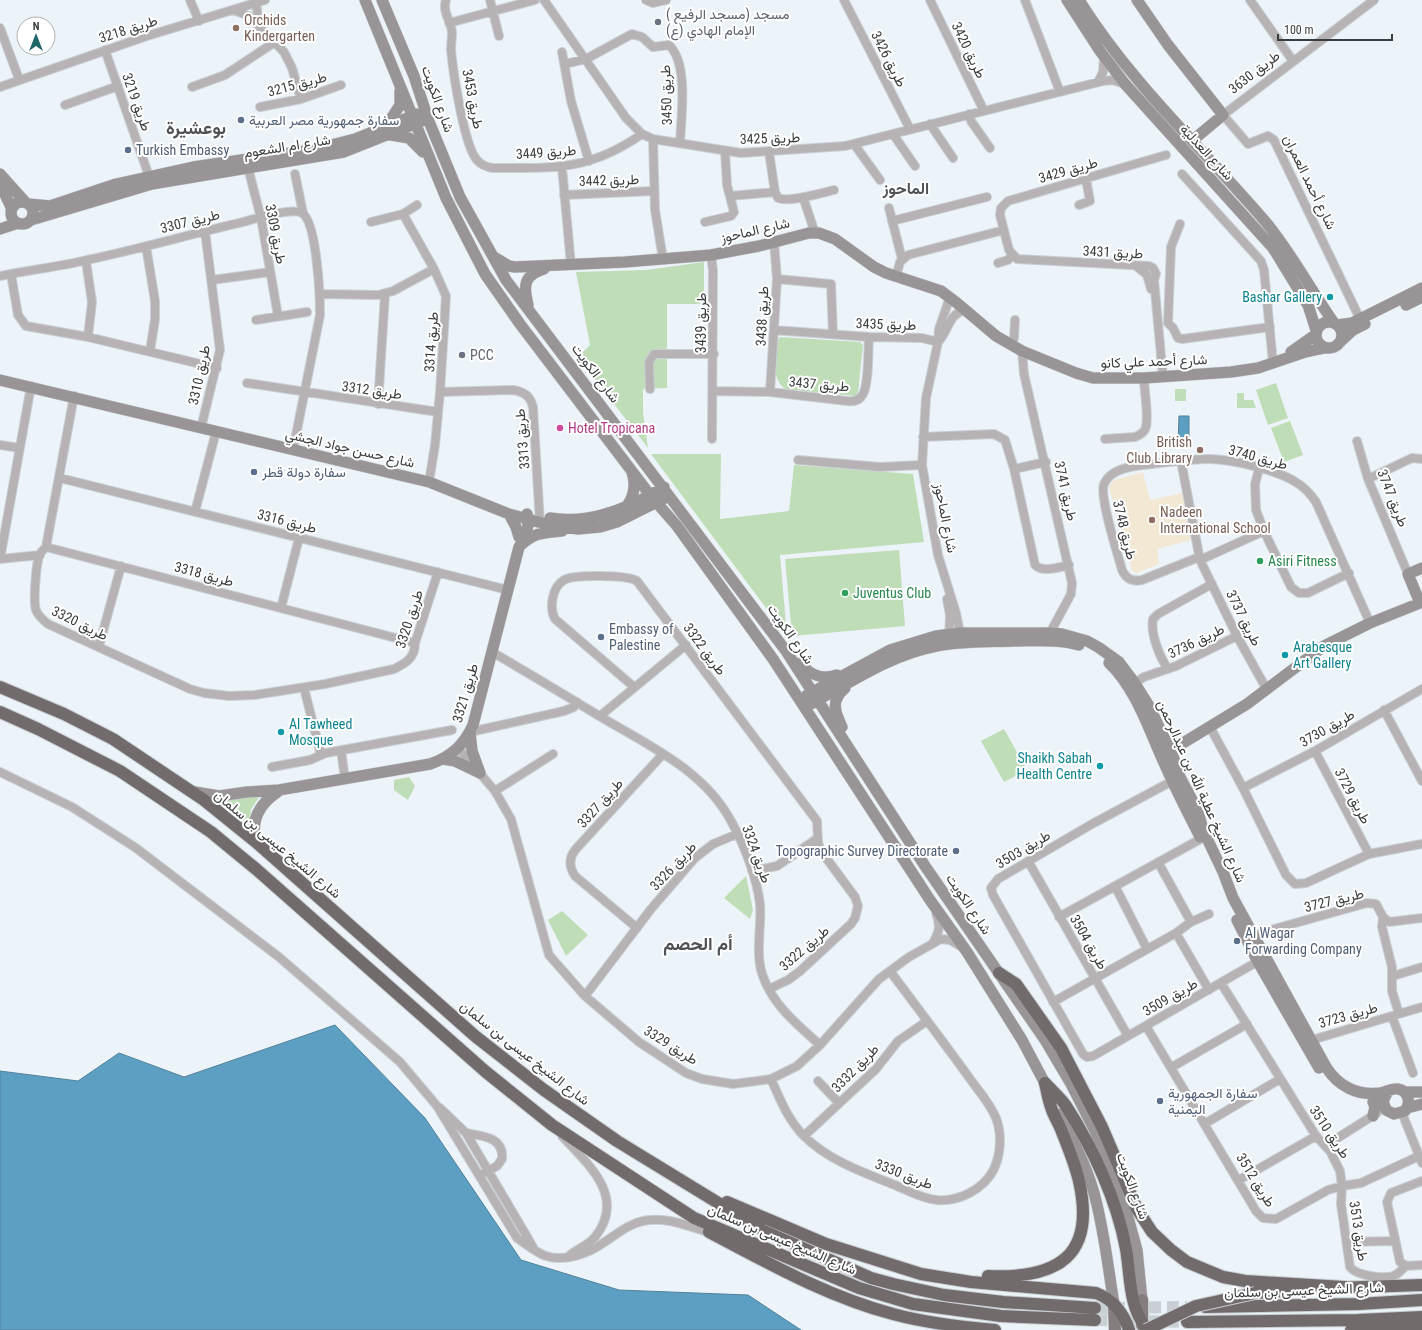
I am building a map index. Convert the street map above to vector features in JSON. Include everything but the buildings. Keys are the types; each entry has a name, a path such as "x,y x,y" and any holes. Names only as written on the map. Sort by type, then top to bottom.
{"highway":[{"name":"شارع الشيخ عيسى بن سلمان","path":"0,687 64,714 112,739 204,800 256,842 506,1061 583,1118 764,1231 871,1278 951,1296 1095,1314 1001,1316 913,1304 852,1285 694,1218 552,1125 486,1072 256,869 211,832 120,771 38,729 0,712"},
{"path":"999,973 1016,984 1061,1048 1102,1127 1137,1209 1152,1232 1171,1250 1187,1262 1223,1277 1245,1281 1344,1287"},
{"path":"896,1267 954,1274 1015,1277 1056,1266 1071,1253 1077,1245 1083,1225 1082,1198 1079,1180 1062,1131 1051,1108 1045,1083"},
{"path":"1045,1083 1065,1105 1069,1112 1099,1168 1114,1204 1126,1249 1132,1298 1143,1325"},
{"path":"702,1193 826,1244 921,1274 971,1282 1086,1291 1103,1296 1114,1304 1126,1328 1143,1325 1196,1306 1255,1294 1344,1287 1422,1285"},
{"path":"694,1218 708,1232 819,1287 865,1305 948,1330"},
{"path":"1142,1300 1141,1308 1143,1325"},
{"name":"شارع الشيخ عيسى بن سلمان","path":"1187,1307 1359,1304 1422,1300"},
{"name":"شارع الشيخ عيسى بن سلمان","path":"1187,1322 1358,1320 1422,1317"},
{"path":"910,1318 938,1324 995,1330"},
{"path":"1351,1330 1422,1328"}],"main road":[{"path":"1114,1304 1115,1330"}],"street":[{"path":"190,0 199,21"},
{"name":"طريق 3218","path":"0,87 19,79 105,50 265,0"},
{"name":"شارع الكويت","path":"365,0 429,157 457,221 485,274 520,324 654,499 677,526 761,642 930,900 967,952 1022,1040 1081,1156 1094,1193 1106,1249 1114,1304"},
{"name":"شارع الكويت","path":"382,0 414,76 427,115 460,197 491,256 506,280 667,490 786,650 814,696 925,866 1045,1040 1071,1084 1105,1153 1121,1192 1133,1231 1140,1265 1142,1300"},
{"name":"طريق 3453","path":"446,0 444,9 452,32 451,51 457,91 472,151 477,161 487,167 493,168"},
{"path":"490,0 499,36"},
{"path":"449,23 535,0"},
{"name":"طريق 3425","path":"544,0 624,115 642,134 653,138 725,151 741,153 769,152 854,144 1098,82 1112,80 1125,84"},
{"path":"646,0 653,3 666,0"},
{"name":"طريق 3426","path":"844,0 910,129"},
{"name":"طريق 3420","path":"930,0 984,111"},
{"path":"1025,0 1060,92"},
{"name":"شارع العدلية","path":"1067,0 1104,57 1125,84 1273,248 1308,305 1316,332"},
{"name":"شارع العدلية","path":"1079,0 1104,38 1126,67 1265,222 1286,250 1335,324"},
{"name":"شارع أحمد العمران","path":"1137,0 1168,45 1223,115 1248,144 1268,136 1274,140 1360,319"},
{"path":"1250,0 1293,61"},
{"name":"طريق 3630","path":"1193,140 1223,115 1374,0"},
{"path":"256,3 259,25"},
{"path":"234,10 249,16 275,42 288,60 301,99"},
{"path":"0,28 19,79"},
{"name":"طريق 3450","path":"565,64 586,59 634,34 642,37 653,48 667,45 671,47 678,57 681,69 680,143"},
{"path":"192,87 226,75 275,42"},
{"name":"طريق 3219","path":"105,50 151,180"},
{"path":"562,52 572,101 589,161"},
{"path":"1098,82 1103,72 1104,57"},
{"path":"399,81 400,105 388,130 409,138 429,157"},
{"name":"طريق 3215","path":"260,107 301,99 341,85"},
{"path":"65,105 118,86"},
{"path":"969,114 971,121 990,148"},
{"name":"شارع ام الشعوم","path":"27,204 50,206 151,180 311,150 388,130 427,115"},
{"path":"930,124 953,158"},
{"name":"طريق 3449","path":"493,168 562,167 589,161 622,147 642,134"},
{"path":"893,134 915,166"},
{"name":"طريق 3442","path":"653,138 654,192 663,260"},
{"path":"854,144 880,180"},
{"path":"704,222 732,215 734,210 726,174 725,151"},
{"path":"769,152 775,192 778,198 803,197 834,190"},
{"name":"طريق 3429","path":"1004,230 1000,212 1005,203 1166,155"},
{"name":"طريق 3309","path":"247,163 261,218 278,316"},
{"path":"562,167 571,265"},
{"path":"0,174 27,204 33,213 31,220 26,223 18,223 0,229"},
{"path":"293,450 303,393 320,315 320,294 313,233 308,218 303,213 295,174"},
{"path":"1182,174 1260,261 1264,270 1275,363"},
{"path":"1079,205 1090,201 1086,179"},
{"name":"شارع ام الشعوم","path":"31,220 151,180"},
{"path":"0,184 12,210 13,219 18,223"},
{"name":"طريق 3442","path":"564,195 654,192"},
{"path":"730,196 775,192"},
{"path":"803,197 815,233"},
{"path":"892,221 987,197"},
{"path":"0,222 16,204 27,204"},
{"path":"370,222 403,214 417,205"},
{"path":"889,208 902,259 896,277"},
{"name":"طريق 3307","path":"0,276 86,260 293,211 303,213"},
{"name":"طريق 3314","path":"403,214 445,291 446,301 435,446 429,482"},
{"path":"1180,224 1171,248 1168,323 1173,328 1176,336 1182,339 1270,327"},
{"path":"902,259 908,255 1004,230 1009,250 1012,255 1008,260 998,263"},
{"name":"طريق 3310","path":"201,428 217,368 220,350 205,231"},
{"name":"شارع الماحوز","path":"491,256 509,266 551,266 663,260 711,255 815,233 835,239 874,267 896,277 931,287 954,300 939,326 938,342 926,398 922,465 930,522 944,581 956,614 955,639"},
{"name":"طريق 3438","path":"770,392 776,279 774,242"},
{"path":"146,246 155,301 150,351"},
{"name":"طريق 3439","path":"711,255 713,271 714,354 712,439"},
{"name":"طريق 3431","path":"1012,255 1023,260 1153,268 1156,274 1153,287 1159,378"},
{"path":"86,260 92,302 88,337"},
{"name":"شارع الماحوز","path":"530,311 525,292 527,279 535,272 551,266"},
{"path":"320,294 362,296 386,294 434,269"},
{"path":"212,280 270,272"},
{"path":"11,274 18,315 23,324 31,327 88,337 150,351 217,368"},
{"path":"776,279 831,284 833,334"},
{"path":"1422,288 1360,319 1345,324 1322,324 1316,332 1317,343 1324,348 1336,347 1353,330 1422,297"},
{"path":"378,404 386,294"},
{"name":"شارع أحمد علي كانو","path":"954,300 984,327 1022,351 1092,378 1159,378 1230,372 1275,363 1304,352 1324,348"},
{"name":"شارع الماحوز","path":"938,342 944,336 954,316 966,310"},
{"path":"256,320 307,312"},
{"path":"1012,345 1015,320"},
{"path":"1156,324 1168,323"},
{"path":"1335,324 1341,330 1341,341"},
{"name":"طريق 3435","path":"774,330 869,337 917,338 938,342"},
{"name":"شارع أحمد علي كانو","path":"1275,363 1301,347 1316,332"},
{"name":"طريق 3437","path":"713,392 770,392 847,401 857,400 864,393 865,388 869,337"},
{"name":"طريق 3741","path":"1022,351 1024,374 1070,565 1072,590 1050,633"},
{"path":"650,389 649,362 654,354 714,354"},
{"path":"1105,439 1135,437 1139,436 1144,430 1146,423 1144,378"},
{"name":"شارع حسن جواد الجشي","path":"0,380 74,396 216,432 429,482 508,514 526,515"},
{"name":"طريق 3312","path":"247,383 303,393 438,412"},
{"path":"31,386 0,559 40,555"},
{"name":"طريق 3313","path":"440,392 513,390 525,392 529,396 533,407 540,519"},
{"name":"طريق 3320","path":"74,396 46,547 40,555 34,598 36,611 40,618 48,624 99,646 190,690 229,696 254,695 304,688 394,669 403,665 412,657 415,651 415,643 438,572"},
{"path":"195,512 216,432"},
{"path":"923,437 994,434 1000,436 1008,444 1035,565 1046,569 1070,565"},
{"name":"طريق 3747","path":"1357,441 1368,479 1421,606"},
{"path":"0,445 20,448"},
{"path":"1368,479 1412,458 1422,459"},
{"path":"798,460 880,467 922,465"},
{"name":"طريق 3740","path":"1104,483 1114,473 1124,469 1181,461 1217,460 1259,469 1294,481 1310,493 1316,502 1370,623"},
{"name":"طريق 3737","path":"1181,461 1200,559 1237,636 1267,690"},
{"path":"1014,469 1046,462"},
{"path":"627,506 631,500 634,487 630,466"},
{"path":"1259,469 1254,490 1256,510 1288,583 1296,592 1308,593 1349,573"},
{"name":"طريق 3316","path":"60,478 508,590"},
{"name":"طريق 3748","path":"1104,483 1103,497 1122,570 1125,575 1132,580 1148,578 1200,559"},
{"name":"شارع حسن جواد الجشي","path":"475,500 578,529 617,522 642,511 654,499 667,490"},
{"name":"شارع حسن جواد الجشي","path":"540,519 584,518 608,514 627,506 654,499"},
{"path":"642,511 656,513 677,526"},
{"path":"508,514 516,527 519,542 539,533 578,529"},
{"name":"طريق 3321","path":"187,789 202,794 219,796 255,791 279,790 423,766 443,759 459,749 470,732 508,590 519,542 524,538 526,515"},
{"path":"1200,559 1264,531"},
{"path":"281,608 299,538"},
{"name":"طريق 3318","path":"46,547 415,643"},
{"path":"99,646 121,566"},
{"path":"1408,574 1422,568"},
{"name":"طريق 3322","path":"634,687 555,619 552,606 554,594 560,583 572,577 625,577 634,580 686,645 816,818 821,850 853,892 857,901 857,912 851,924 799,972 788,980 769,989"},
{"name":"طريق 3736","path":"1212,584 1158,614 1153,619 1152,626 1157,648 1168,669 1237,636"},
{"path":"1166,754 1267,690 1324,646 1370,623 1421,606"},
{"name":"شارع الشيخ عطية الله بن عبدالرحمن","path":"955,639 1050,633 1075,637 1098,647 1119,662 1131,684 1149,706 1176,779 1198,811 1204,837 1223,872 1248,936 1317,1066 1325,1077 1350,1095 1380,1104"},
{"name":"شارع الشيخ عطية الله بن عبدالرحمن","path":"802,703 853,675 879,655 924,639 1048,641 1073,643 1090,650 1105,659 1131,684"},
{"path":"600,716 686,645"},
{"path":"786,650 805,670 817,677 853,675"},
{"name":"طريق 3324","path":"492,652 663,754 693,774 712,792 731,820 757,885 760,904 761,967 763,978 781,1008 820,1045"},
{"path":"1131,684 1152,673 1168,669"},
{"path":"847,745 836,715 834,703 853,675"},
{"path":"304,688 321,755"},
{"name":"طريق 3730","path":"1243,788 1315,751 1422,689"},
{"path":"480,772 472,751 470,732 564,711 574,707 577,702"},
{"path":"1384,710 1422,781"},
{"path":"1210,727 1243,788 1286,874 1295,884 1306,883 1369,854 1422,844"},
{"path":"272,767 310,760 321,755 341,750 452,730"},
{"name":"طريق 3329","path":"459,749 495,791 511,818 549,955 585,996 638,1042 686,1072 702,1079 733,1084 771,1079 797,1066 820,1045 870,988 890,971 941,939 950,940 967,952"},
{"path":"341,750 344,779"},
{"name":"طريق 3729","path":"1315,751 1369,854"},
{"path":"495,791 553,754"},
{"name":"طريق 3327","path":"637,928 575,876 572,872 570,861 575,850 663,754"},
{"path":"443,759 455,761 480,772"},
{"path":"0,772 72,806 136,848 213,905 279,957 400,1062 438,1106 466,1133 534,1250"},
{"name":"طريق 3503","path":"1087,1057 1083,1054 991,891 995,881 1028,861 1092,824 1176,779"},
{"path":"256,842 254,831 256,815 265,801 279,790"},
{"name":"طريق 3326","path":"585,996 651,909 701,852 713,844 737,834"},
{"path":"1059,917 1204,837"},
{"path":"752,871 777,866 818,838"},
{"name":"طريق 3504","path":"1028,861 1128,1036"},
{"path":"1158,862 1191,922"},
{"path":"1114,886 1147,949"},
{"path":"930,900 940,927 933,944"},
{"name":"طريق 3727","path":"1248,936 1368,903 1376,904 1383,917"},
{"path":"1053,1002 1095,980 1176,933 1191,922 1198,921 1209,914"},
{"path":"1383,917 1389,922 1422,918"},
{"path":"1383,917 1382,927 1393,976 1392,991 1395,1015"},
{"path":"1176,933 1209,990"},
{"name":"شارع الشيخ عطية الله بن عبدالرحمن","path":"1261,960 1312,1040 1336,1084 1361,1092 1371,1093 1388,1091"},
{"name":"طريق 3509","path":"1087,1057 1093,1056 1261,960"},
{"path":"1393,976 1422,967"},
{"name":"طريق 3330","path":"771,1079 786,1111 804,1136 820,1150 841,1162 928,1199 944,1200 954,1198 977,1189 985,1183 996,1164 1000,1151 1000,1139 996,1118 991,1108 890,971"},
{"name":"طريق 3510","path":"1221,983 1316,1136 1338,1164 1342,1186"},
{"name":"طريق 3723","path":"1312,1040 1422,1007"},
{"name":"طريق 3723","path":"1395,1015 1412,1073"},
{"name":"طريق 3332","path":"804,1136 876,1069 898,1041 927,1021"},
{"path":"1172,1068 1247,1024"},
{"name":"طريق 3512","path":"1146,1026 1206,1123 1260,1216 1271,1220 1282,1216 1328,1190 1342,1186"},
{"path":"1206,1123 1280,1079"},
{"path":"818,1081 839,1103"},
{"path":"1370,1119 1375,1106 1380,1104 1388,1091 1394,1089 1405,1092 1422,1092"},
{"path":"1380,1104 1390,1113 1401,1112 1409,1101 1405,1092"},
{"path":"1325,1146 1370,1119 1401,1112 1422,1104"},
{"path":"438,1106 478,1176 517,1238 534,1250 546,1256 565,1258 590,1251 627,1228 643,1221 670,1221 708,1232"},
{"path":"1342,1186 1361,1183 1420,1160 1401,1112"},
{"path":"552,1125 596,1173 605,1193 606,1202 606,1213 603,1223 594,1238 565,1258"},
{"path":"466,1133 493,1138 501,1147 502,1159 497,1166 478,1176"},
{"path":"1239,1180 1316,1136"},
{"path":"1406,1266 1400,1262 1394,1240 1387,1202 1389,1195 1422,1181"},
{"name":"طريق 3513","path":"1342,1186 1341,1204 1348,1242 1350,1268 1356,1273 1390,1276 1397,1274 1406,1266 1422,1264"},
{"path":"1348,1242 1394,1240"}],"shaded area":[{"name":"Nadeen International School","path":"1143,472 1150,500 1182,493 1191,540 1157,549 1159,564 1137,573 1132,571 1109,487 1114,480"}],"green space":[{"path":"704,262 704,304 667,304 667,388 643,389 643,413 648,448 578,357 590,345 576,272 646,270"},
{"path":"780,337 860,342 863,345 858,393 855,396 785,389 777,379 775,366 777,340"},
{"path":"1276,383 1288,418 1268,425 1256,390"},
{"path":"1175,389 1186,389 1186,401 1175,401"},
{"path":"1237,393 1244,393 1244,400 1253,400 1256,408 1237,408"},
{"path":"1290,421 1303,455 1284,462 1271,428"},
{"path":"651,454 721,454 720,519 789,511 794,465 913,474 924,542 780,555 787,636"},
{"name":"Juventus Club","path":"899,550 905,626 792,636 785,559"},
{"path":"1004,729 1027,770 1004,782 981,741"},
{"path":"409,777 415,786 408,800 394,790 394,780"},
{"path":"260,796 251,809 250,825 216,798"},
{"path":"746,876 753,910 750,919 724,898"},
{"path":"562,911 588,935 566,956 548,920"}],"water":[{"path":"1179,416 1189,416 1189,444 1178,444"},
{"path":"335,1025 425,1118 521,1260 619,1290 748,1295 801,1330 0,1330 0,1071 78,1081 119,1053 184,1077"}],"tunnel":[{"path":"1095,1308 1187,1307"},
{"path":"1095,1320 1187,1322"}],"place":[{"name":"( مسجد الرفيع) مسجد الإمام الهادي (ع)","path":"658,22"},
{"name":"Orchids Kindergarten","path":"236,28"},
{"name":"سفارة جمهورية مصر العربية","path":"241,120"},
{"name":"Turkish Embassy","path":"128,150"},
{"name":"Bashar Gallery","path":"1330,297"},
{"name":"PCC","path":"462,355"},
{"name":"Hotel Tropicana","path":"560,428"},
{"name":"British Club Library","path":"1200,450"},
{"name":"سفارة دولة قطر","path":"254,472"},
{"name":"Nadeen International School","path":"1152,520"},
{"name":"Asiri Fitness","path":"1260,561"},
{"name":"Juventus Club","path":"845,593"},
{"name":"Embassy of Palestine","path":"601,637"},
{"name":"Arabesque Art Gallery","path":"1285,655"},
{"name":"Al Tawheed Mosque","path":"281,732"},
{"name":"Shaikh Sabah Health Centre","path":"1100,766"},
{"name":"Topographic Survey Directorate","path":"956,851"},
{"name":"Al Wagar Forwarding Company","path":"1237,941"},
{"name":"سفارة الجمهورية اليمنية","path":"1160,1101"}],"district":[{"name":"بوعشيرة","path":"196,128"},
{"name":"الماحوز","path":"906,188"},
{"name":"أم الحصم","path":"698,944"}]}
